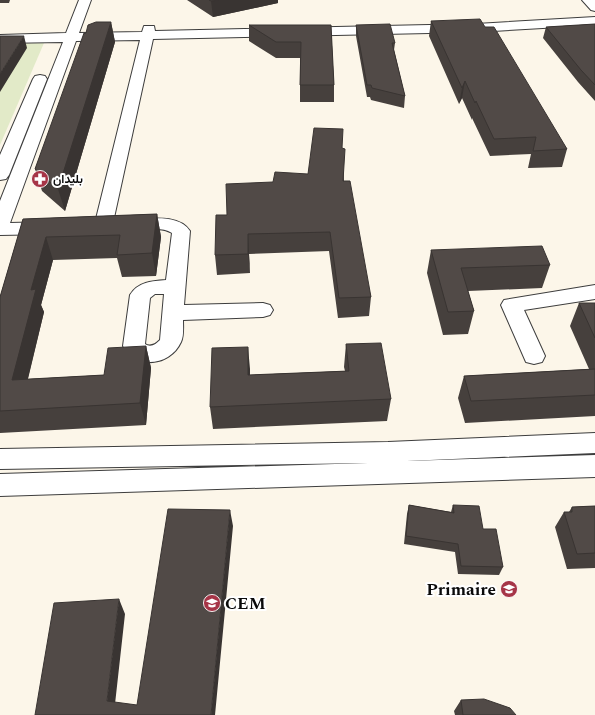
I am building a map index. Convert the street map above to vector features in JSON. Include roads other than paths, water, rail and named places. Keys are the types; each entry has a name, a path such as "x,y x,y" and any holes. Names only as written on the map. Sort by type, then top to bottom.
{"street":[{"path":"0,224 65,34 72,0"},
{"path":"0,175 65,34 85,0"},
{"path":"588,0 595,7"},
{"path":"474,24 595,16"},
{"path":"0,31 65,34 148,33 595,21"},
{"path":"87,227 148,33"},
{"path":"0,39 65,34"},
{"path":"0,229 169,225 179,229 181,234 169,345 158,353 143,354 134,346 140,296 150,288 175,286"},
{"path":"534,356 511,305 595,292"},
{"path":"173,313 263,310"},
{"path":"0,459 388,452 595,443"},
{"path":"0,486 595,466"}],"place":[{"name":"بليدان","path":"40,179"},
{"name":"Primaire","path":"509,589"},
{"name":"CEM","path":"212,603"}]}
